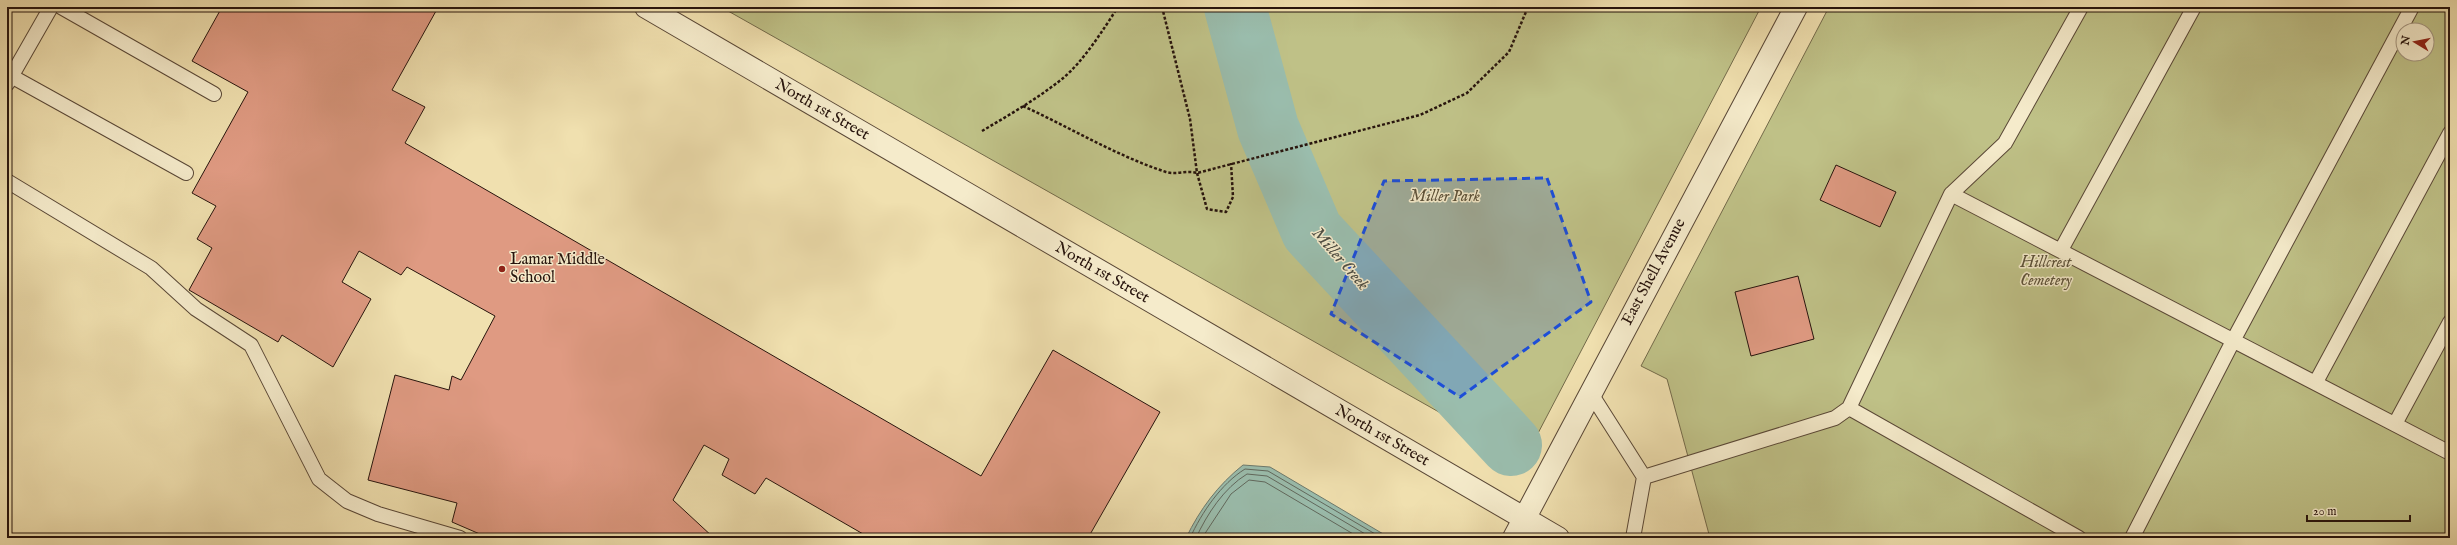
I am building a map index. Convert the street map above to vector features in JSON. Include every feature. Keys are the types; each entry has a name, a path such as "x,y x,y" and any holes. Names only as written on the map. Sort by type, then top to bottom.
{"street":[{"name":"North 1st Street","path":"646,7 1518,528 1558,538"},
{"name":"East Shell Avenue","path":"1518,528 1796,7"}],"lane":[{"path":"51,7 9,80 186,173"},
{"path":"62,7 214,94"},
{"path":"1644,476 1835,418 1850,408 1952,194 2005,143 2081,7"},
{"path":"2061,250 2194,7"},
{"path":"2132,538 2234,339 2412,7"},
{"path":"2316,382 2450,133"},
{"path":"7,181 151,268 196,309 251,345 319,479 347,501 378,514 460,538"},
{"path":"1952,194 2234,339 2450,453"},
{"path":"2396,424 2450,322"},
{"path":"1590,392 1644,476 1632,538"},
{"path":"1850,408 2079,538"}],"path":[{"path":"982,131 1063,79 1096,39 1118,7"},
{"path":"1162,7 1190,120 1197,173 1208,209 1226,212 1233,197 1232,163"},
{"path":"1023,106 1072,128 1112,150 1168,172 1197,173 1420,115 1467,93 1509,52 1528,7"}],"highlighted area":[{"path":"1547,178 1591,302 1460,397 1331,314 1384,181"}],"green space":[{"name":"Miller Park","path":"721,7 1761,7 1524,460"},
{"name":"Hillcrest Cemetery","path":"1829,7 2450,7 2450,538 1710,538 1667,379 1641,366"}],"water":[{"path":"1243,465 1270,467 1390,538 1186,538 1197,517 1210,498"}],"building":[{"path":"222,7 428,7 436,11 392,90 425,107 405,143 981,476 1053,350 1160,412 1088,538 870,538 766,478 755,494 722,475 729,459 704,445 673,500 714,538 489,538 452,522 457,503 368,480 395,375 449,390 452,376 461,380 495,316 407,267 401,275 359,251 342,282 371,299 333,367 282,335 278,342 189,290 212,248 197,239 216,206 192,193 248,92 192,61"},
{"path":"1836,165 1896,192 1880,227 1820,200"},
{"path":"1798,276 1814,339 1751,356 1735,292"}],"waterway":[{"name":"Miller Creek","path":"1235,7 1268,128 1312,231 1511,445"}],"place":[{"name":"Lamar Middle School","path":"502,269"}]}
